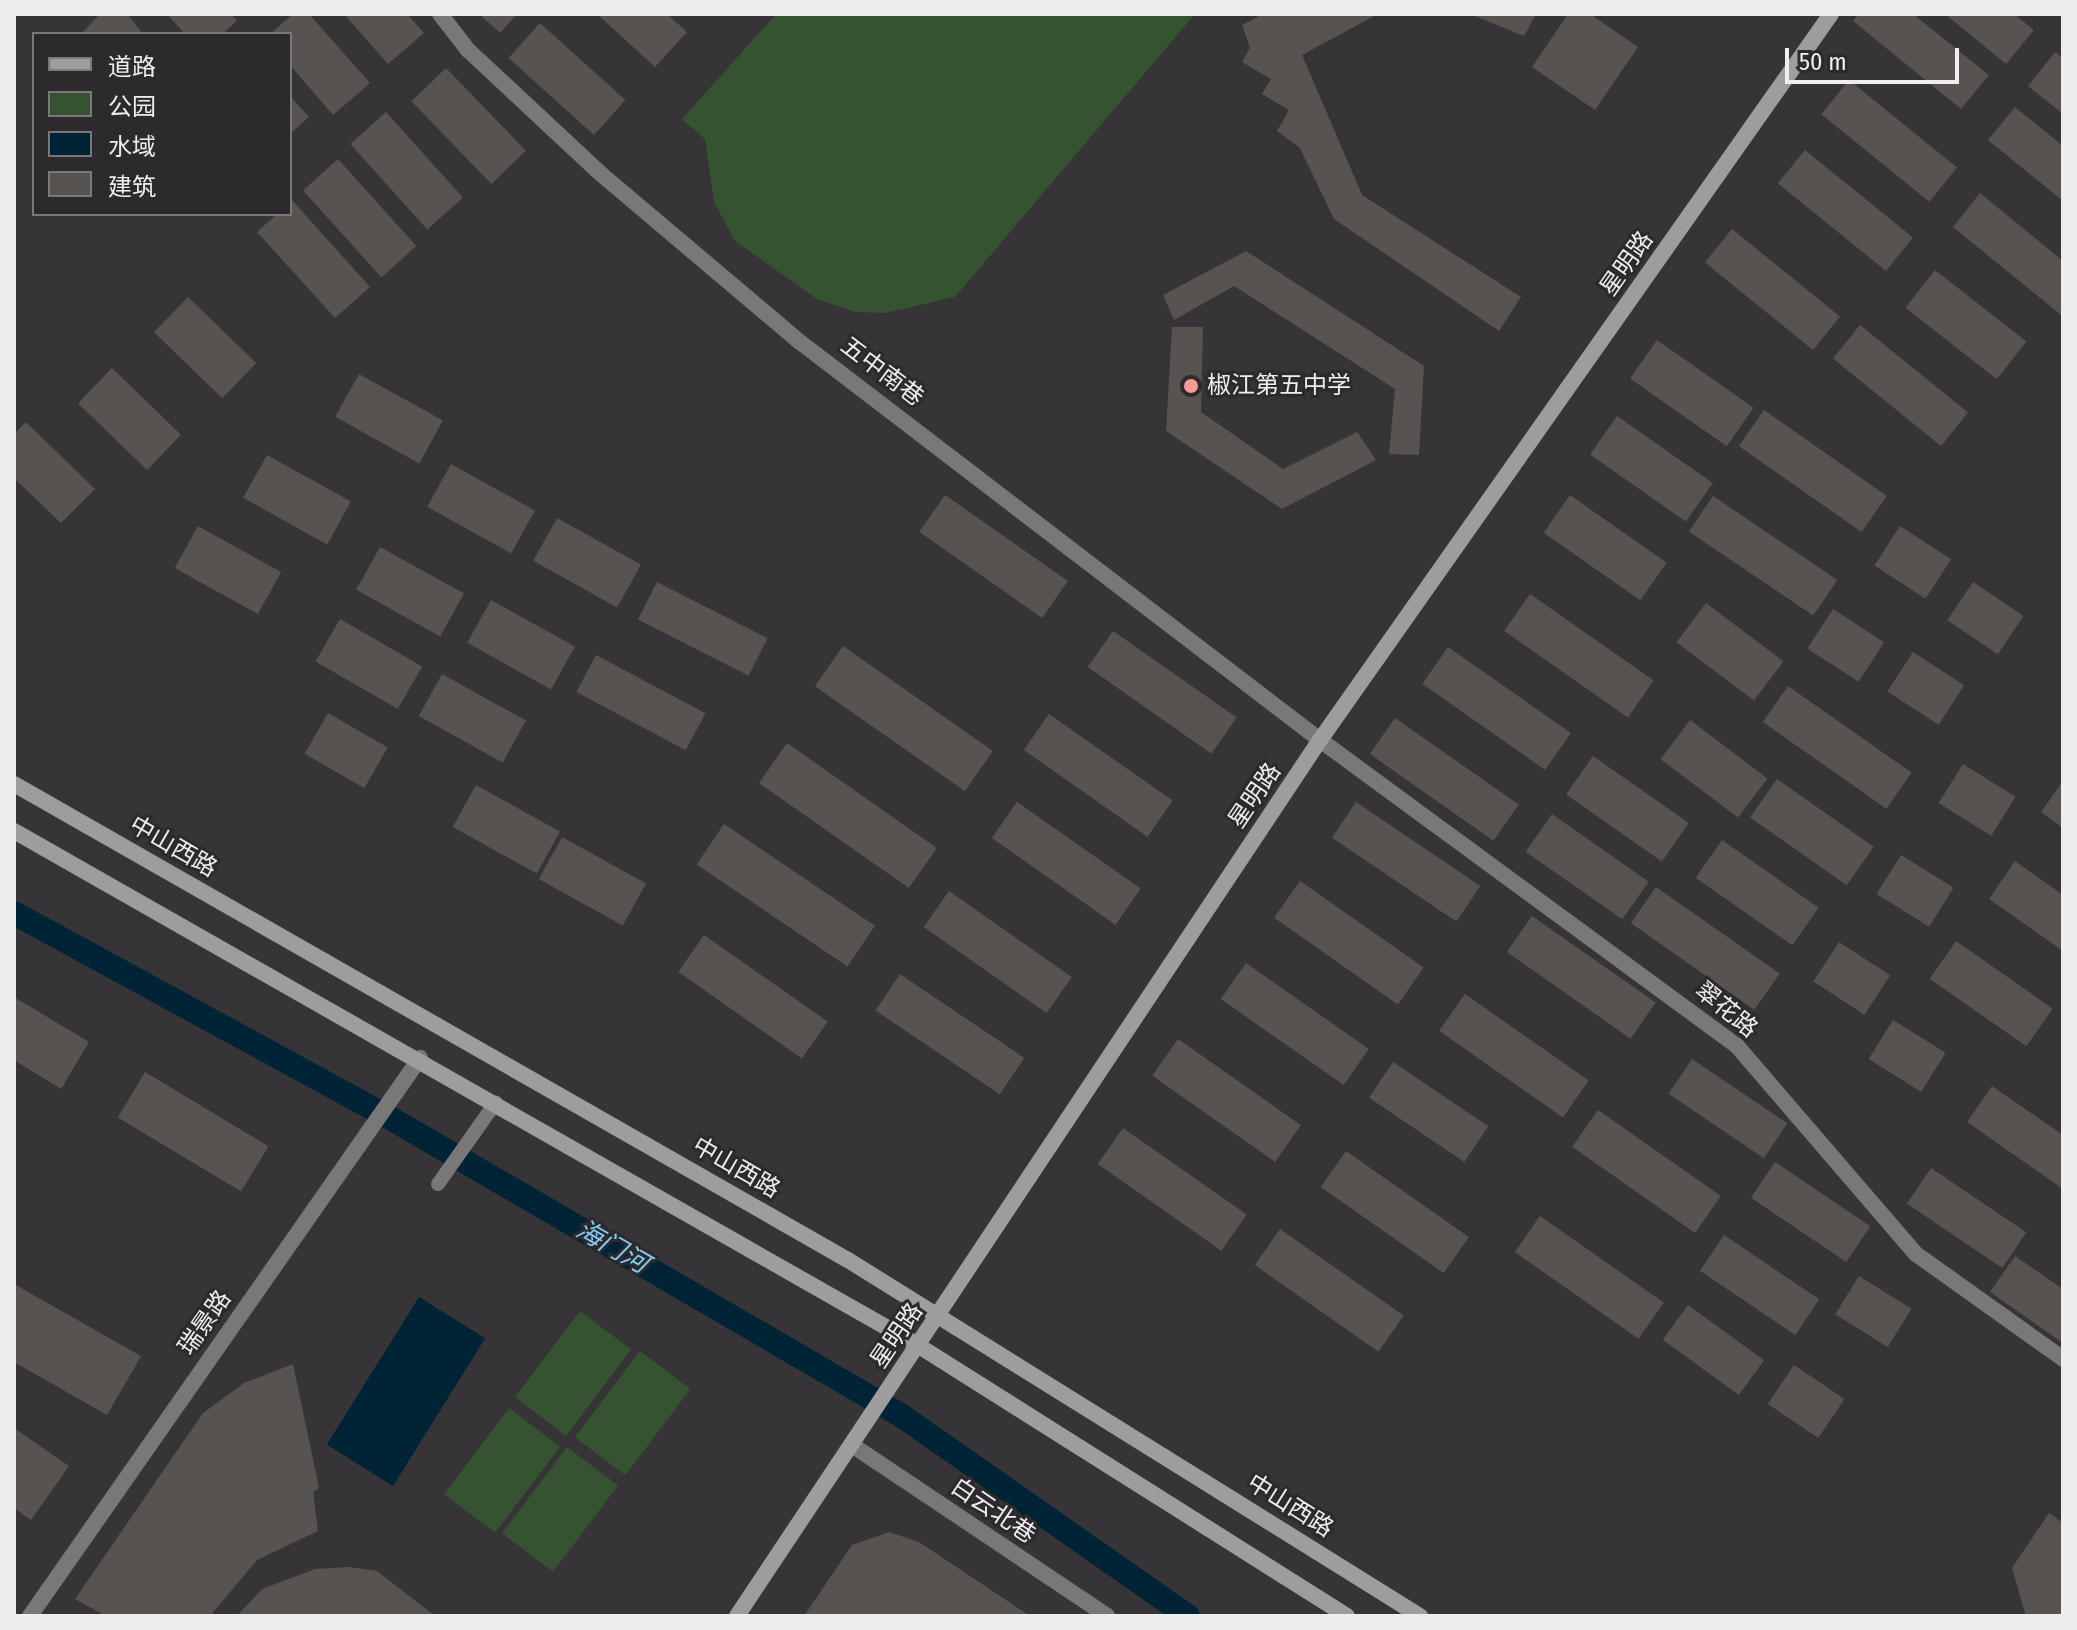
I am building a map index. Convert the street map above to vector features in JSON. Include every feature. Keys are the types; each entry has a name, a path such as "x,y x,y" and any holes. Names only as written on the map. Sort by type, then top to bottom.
{"main road":[{"name":"星明路","path":"737,1616 1320,740 1831,14"},
{"name":"中山西路","path":"14,784 939,1315 1420,1616"},
{"path":"14,831 420,1058 919,1346 1347,1616"}],"street":[{"name":"五中南巷","path":"440,14 468,50 601,174 800,342 1320,740"},
{"name":"翠花路","path":"1320,740 1737,1046 1916,1254 2063,1359"},
{"name":"瑞景路","path":"30,1616 420,1058"},
{"name":"白云北巷","path":"852,1445 1107,1616"}],"lane":[{"path":"438,1184 496,1102"}],"green space":[{"path":"776,14 1195,14 955,297 885,313 855,312 817,299 735,241 714,202 705,139 682,119"},
{"path":"580,1311 631,1350 566,1436 515,1397"},
{"path":"640,1351 690,1389 625,1475 575,1437"},
{"path":"509,1408 560,1447 495,1533 444,1494"},
{"path":"567,1447 618,1486 553,1572 502,1533"}],"water":[{"path":"419,1297 485,1338 393,1486 327,1445"}],"building":[{"path":"100,14 127,14 141,32 83,32"},
{"path":"167,14 231,14 237,21 224,32 183,32"},
{"path":"293,14 309,14 370,83 333,115 292,67 292,32 272,32"},
{"path":"344,14 407,14 424,33 388,64"},
{"path":"479,14 517,14 500,33"},
{"path":"597,14 667,14 687,32 655,67"},
{"path":"1263,14 1378,14 1302,55 1362,195 1521,297 1499,331 1334,219 1300,148 1277,131 1289,110 1262,94 1271,79 1242,62 1250,48 1242,25"},
{"path":"1470,14 1536,14 1524,36"},
{"path":"1568,14 1590,14 1638,47 1595,110 1532,67"},
{"path":"1859,14 1913,14 1989,75 1961,109 1853,21"},
{"path":"1945,14 2014,14 2034,30 2006,64"},
{"path":"540,23 625,100 594,135 509,58"},
{"path":"2055,52 2063,58 2063,114 2028,86"},
{"path":"446,68 526,151 491,184 411,101"},
{"path":"1849,80 1957,167 1929,202 1821,114"},
{"path":"292,98 309,117 292,132"},
{"path":"2015,107 2063,146 2063,201 1988,140"},
{"path":"386,112 463,197 427,230 350,144"},
{"path":"1805,150 1913,237 1886,271 1778,183"},
{"path":"338,159 416,246 381,277 303,190"},
{"path":"1980,193 2063,261 2061,315 1953,227"},
{"path":"292,200 370,287 335,318 257,232 275,216 292,216"},
{"path":"1732,229 1840,316 1813,350 1705,262"},
{"path":"1246,251 1424,366 1419,455 1389,454 1395,389 1234,286 1174,320 1163,295"},
{"path":"1935,270 2026,341 1997,379 1905,308"},
{"path":"188,297 256,363 222,398 154,332"},
{"path":"1860,325 1968,412 1941,446 1833,358"},
{"path":"1172,327 1203,327 1201,412 1283,469 1357,432 1376,460 1282,509 1166,431"},
{"path":"1657,340 1754,408 1727,446 1630,379"},
{"path":"112,368 181,435 147,470 78,403"},
{"path":"359,374 443,421 419,463 335,417"},
{"path":"1764,410 1887,496 1862,532 1739,446"},
{"path":"1617,416 1713,483 1686,522 1590,455"},
{"path":"26,422 95,489 61,523 14,478 14,434"},
{"path":"267,455 351,502 327,544 243,498"},
{"path":"451,464 535,511 511,553 427,507"},
{"path":"945,495 1068,581 1042,618 919,532"},
{"path":"1570,495 1667,563 1640,600 1544,533"},
{"path":"1713,496 1837,580 1813,616 1689,532"},
{"path":"557,518 641,565 617,607 533,561"},
{"path":"198,526 281,572 258,614 175,568"},
{"path":"1900,526 1951,559 1926,599 1874,565"},
{"path":"380,547 464,594 440,636 356,590"},
{"path":"657,582 767,638 748,676 638,619"},
{"path":"1973,582 2024,616 1998,654 1947,620"},
{"path":"1530,594 1654,681 1628,717 1504,631"},
{"path":"491,600 575,647 551,689 467,643"},
{"path":"1706,603 1783,661 1754,701 1677,642"},
{"path":"1833,609 1884,642 1859,682 1807,648"},
{"path":"340,619 422,666 398,709 316,661"},
{"path":"1113,631 1237,718 1211,754 1088,667"},
{"path":"843,646 993,751 965,791 815,686"},
{"path":"1448,647 1571,733 1545,770 1422,684"},
{"path":"1913,652 1964,685 1939,725 1887,691"},
{"path":"596,655 705,713 686,750 576,692"},
{"path":"442,674 526,721 503,763 419,716"},
{"path":"1788,686 1912,773 1886,809 1763,722"},
{"path":"328,713 388,748 364,788 304,754"},
{"path":"1049,714 1173,801 1147,837 1024,750"},
{"path":"1395,718 1519,805 1493,841 1370,754"},
{"path":"1690,720 1767,778 1738,818 1661,759"},
{"path":"787,743 937,848 909,888 759,783"},
{"path":"1593,756 1689,823 1662,862 1566,795"},
{"path":"1963,764 2016,797 1991,836 1939,803"},
{"path":"1777,779 1874,847 1847,885 1750,818"},
{"path":"2063,781 2063,828 2041,812"},
{"path":"476,785 560,832 537,874 453,827"},
{"path":"1017,802 1141,889 1115,925 992,838"},
{"path":"1356,802 1480,886 1456,922 1332,838"},
{"path":"1552,814 1649,882 1622,919 1526,852"},
{"path":"724,824 875,926 847,966 697,865"},
{"path":"562,837 646,884 623,926 539,879"},
{"path":"1722,840 1819,908 1792,945 1696,878"},
{"path":"1901,855 1954,888 1929,927 1877,894"},
{"path":"2015,861 2063,895 2063,951 1989,899"},
{"path":"1300,881 1424,968 1398,1004 1274,918"},
{"path":"1656,887 1780,974 1754,1010 1631,923"},
{"path":"949,891 1072,977 1047,1013 924,927"},
{"path":"1532,916 1656,1003 1630,1039 1507,952"},
{"path":"704,935 828,1022 802,1058 678,972"},
{"path":"1956,941 2053,1009 2026,1046 1930,979"},
{"path":"1839,942 1890,975 1865,1015 1813,981"},
{"path":"1246,963 1369,1049 1344,1085 1221,999"},
{"path":"900,974 1024,1058 1000,1094 875,1010"},
{"path":"1465,994 1589,1081 1563,1117 1439,1031"},
{"path":"14,997 89,1042 61,1089 14,1060"},
{"path":"1893,1020 1946,1053 1921,1092 1869,1059"},
{"path":"1178,1039 1301,1125 1275,1162 1152,1076"},
{"path":"1692,1059 1787,1123 1764,1158 1669,1094"},
{"path":"1393,1062 1488,1126 1464,1162 1369,1098"},
{"path":"145,1072 268,1146 241,1192 118,1117"},
{"path":"1992,1086 2063,1135 2063,1189 1967,1122"},
{"path":"1598,1110 1721,1196 1695,1233 1572,1147"},
{"path":"1123,1128 1247,1215 1221,1251 1098,1164"},
{"path":"1346,1151 1469,1237 1444,1273 1321,1187"},
{"path":"1775,1162 1870,1226 1846,1262 1751,1198"},
{"path":"1931,1168 2026,1232 2002,1268 1907,1204"},
{"path":"1540,1216 1664,1303 1638,1339 1515,1252"},
{"path":"1280,1229 1404,1316 1378,1352 1255,1265"},
{"path":"1724,1235 1819,1299 1795,1335 1700,1271"},
{"path":"2015,1256 2063,1289 2063,1343 1990,1292"},
{"path":"1859,1276 1912,1309 1888,1347 1835,1314"},
{"path":"14,1284 141,1356 107,1415 14,1362"},
{"path":"1688,1305 1764,1360 1739,1395 1663,1340"},
{"path":"293,1364 319,1488 313,1492 318,1531 257,1560 210,1616 106,1616 75,1599 203,1413 244,1383"},
{"path":"1794,1365 1845,1399 1818,1438 1768,1404"},
{"path":"14,1428 69,1466 31,1520 14,1508"},
{"path":"2049,1513 2063,1523 2063,1616 2026,1616 2012,1568"},
{"path":"889,1532 919,1542 1030,1616 804,1616 852,1545"},
{"path":"349,1567 377,1571 435,1616 237,1616 262,1589 315,1569"}],"waterway":[{"name":"海门河","path":"14,913 385,1115 902,1416 1188,1616"}],"place":[{"name":"椒江第五中学","path":"1191,386"}]}
